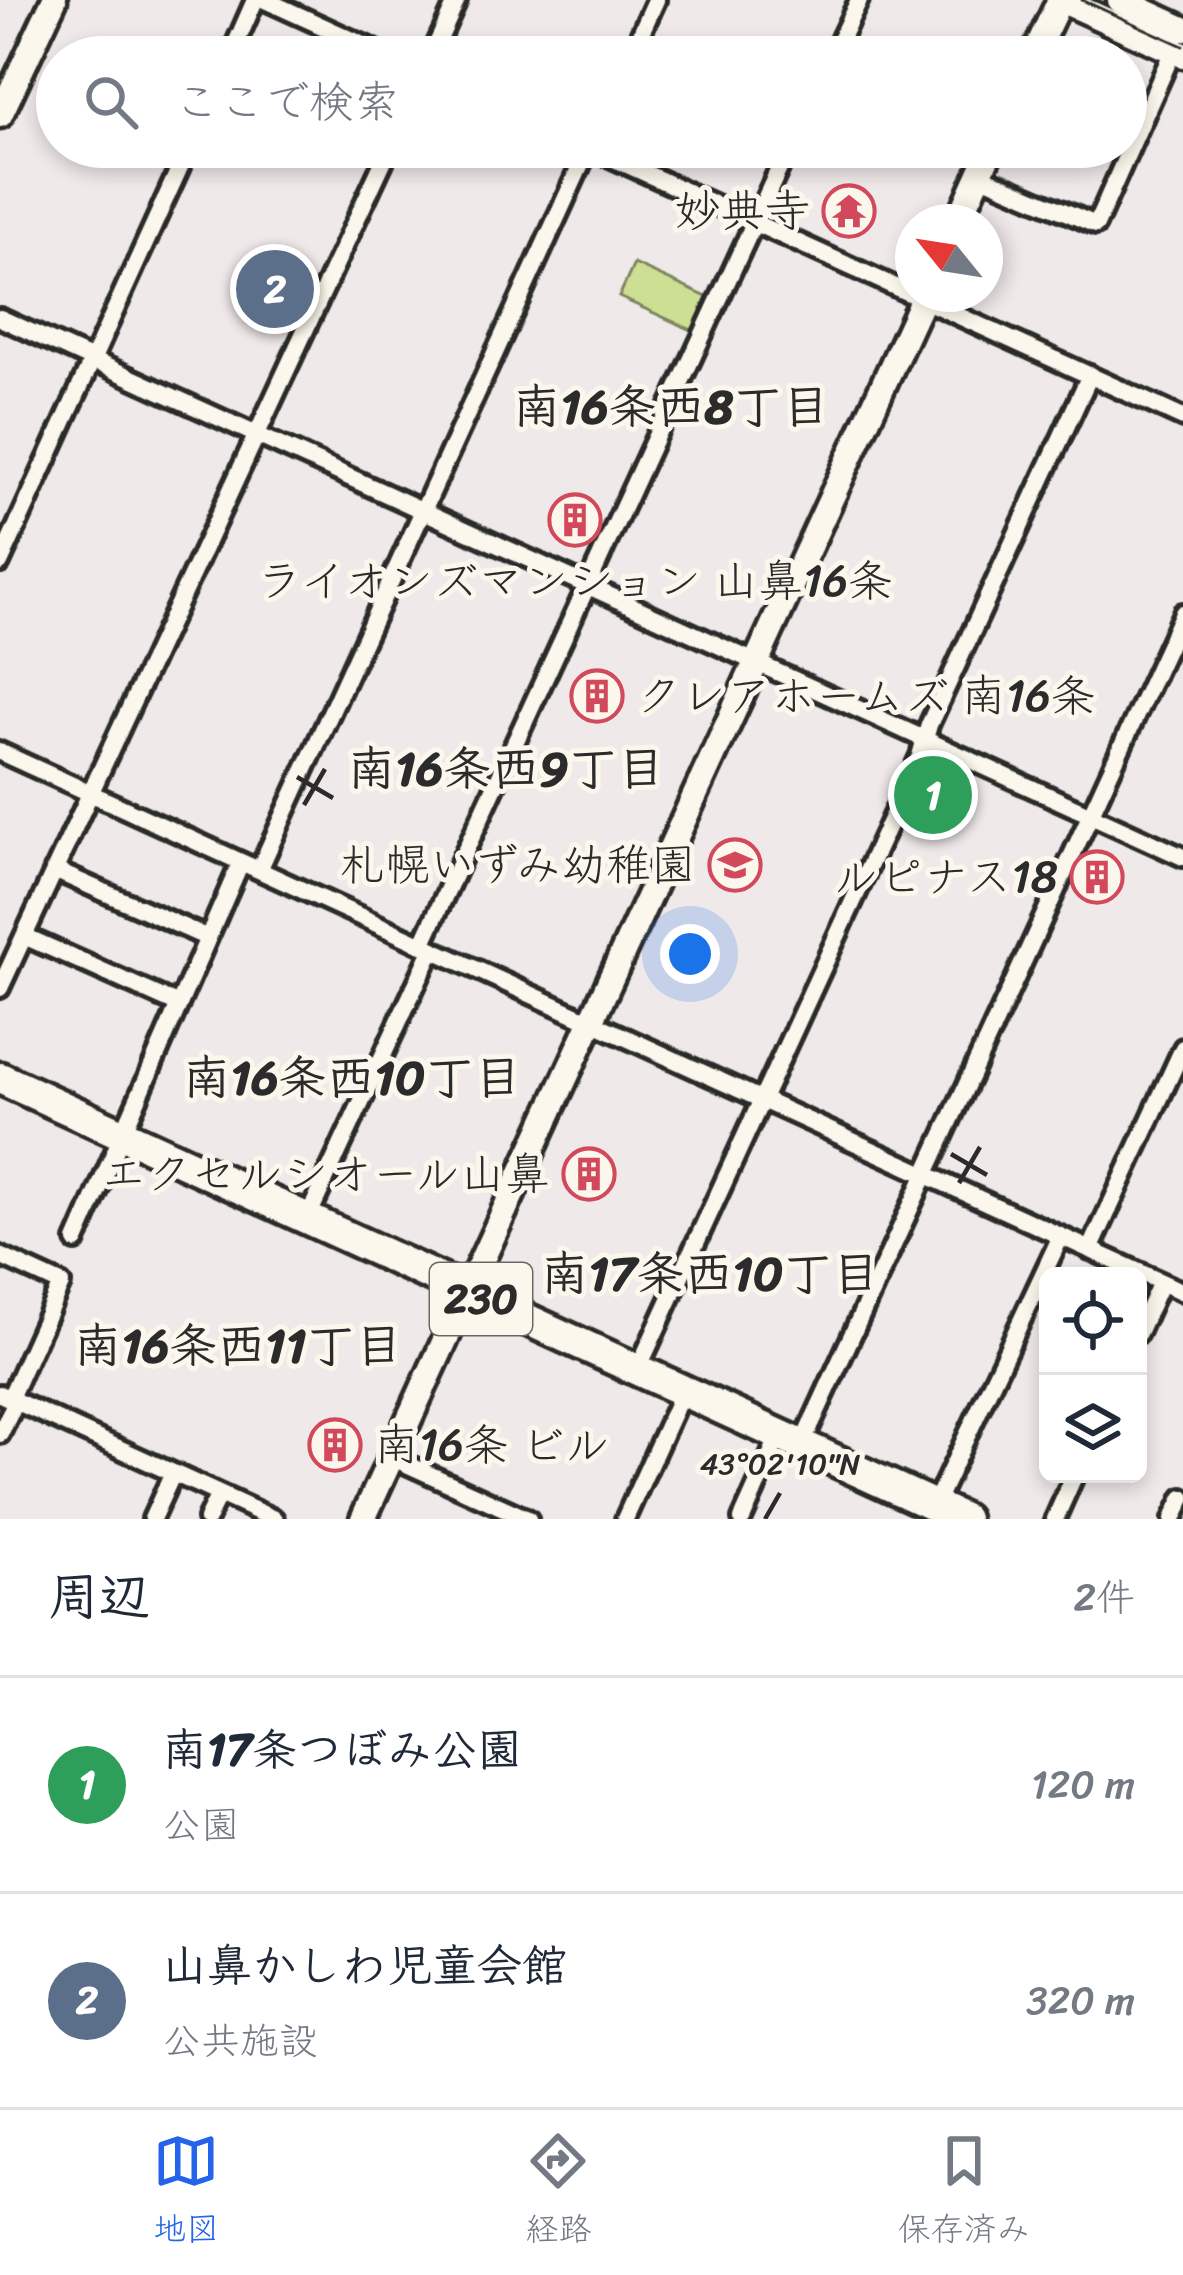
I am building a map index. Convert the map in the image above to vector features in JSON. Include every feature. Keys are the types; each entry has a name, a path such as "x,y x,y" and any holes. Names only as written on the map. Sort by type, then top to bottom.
{"highway":[{"name":"230","path":"0,1078 963,1519"}],"street":[{"path":"37,36 54,0"},
{"path":"239,36 255,0"},
{"path":"265,0 344,36"},
{"path":"441,36 457,0"},
{"path":"640,36 656,0"},
{"path":"844,36 859,0"},
{"path":"1043,36 1060,0 1180,45"},
{"path":"1120,0 1180,45"},
{"path":"0,115 36,38"},
{"path":"1147,116 1180,45"},
{"path":"0,563 180,168"},
{"path":"0,988 380,168"},
{"path":"259,870 579,168"},
{"path":"636,168 895,284"},
{"path":"307,1219 587,586 779,168"},
{"path":"966,204 982,168"},
{"path":"979,175 1096,225 1123,168"},
{"path":"363,1519 917,312"},
{"path":"956,312 1183,418"},
{"path":"0,319 1183,857"},
{"path":"637,1371 1090,376"},
{"path":"742,1519 791,1439 926,1175 1183,613"},
{"path":"0,752 1183,1292"},
{"path":"76,1241 241,862"},
{"path":"54,870 208,938"},
{"path":"24,936 178,1005"},
{"path":"1090,1250 1183,1048"},
{"path":"934,1506 1060,1236"},
{"path":"0,1256 62,1284 8,1397 0,1434"},
{"path":"1147,1313 1161,1282"},
{"path":"625,1519 683,1391"},
{"path":"8,1397 274,1519"},
{"path":"391,1457 528,1519"},
{"path":"152,1519 173,1473"},
{"path":"1055,1519 1071,1483"},
{"path":"207,1519 219,1494"},
{"path":"1173,1519 1183,1498"}],"green space":[{"path":"634,264 709,298 694,331 619,297"},
{"path":"927,758 965,776 940,832 901,815"}],"tram line":[{"path":"1082,0 1183,46"}],"place":[{"name":"妙典寺","path":"849,211"},
{"name":"山鼻かしわ児童会館","path":"275,289"},
{"name":"ライオンズマンション 山鼻16条","path":"575,520"},
{"name":"クレアホームズ 南16条","path":"597,696"},
{"name":"南17条つぼみ公園","path":"933,795"},
{"name":"札幌いずみ幼稚園","path":"735,865"},
{"name":"ルピナス18","path":"1097,877"},
{"name":"エクセルシオール山鼻","path":"589,1174"},
{"name":"南16条 ビル","path":"335,1445"}],"district":[{"name":"南16条西8丁目","path":"671,406"},
{"name":"南16条西9丁目","path":"506,768"},
{"name":"南16条西10丁目","path":"352,1077"},
{"name":"南17条西10丁目","path":"710,1273"},
{"name":"南16条西11丁目","path":"238,1345"}]}
